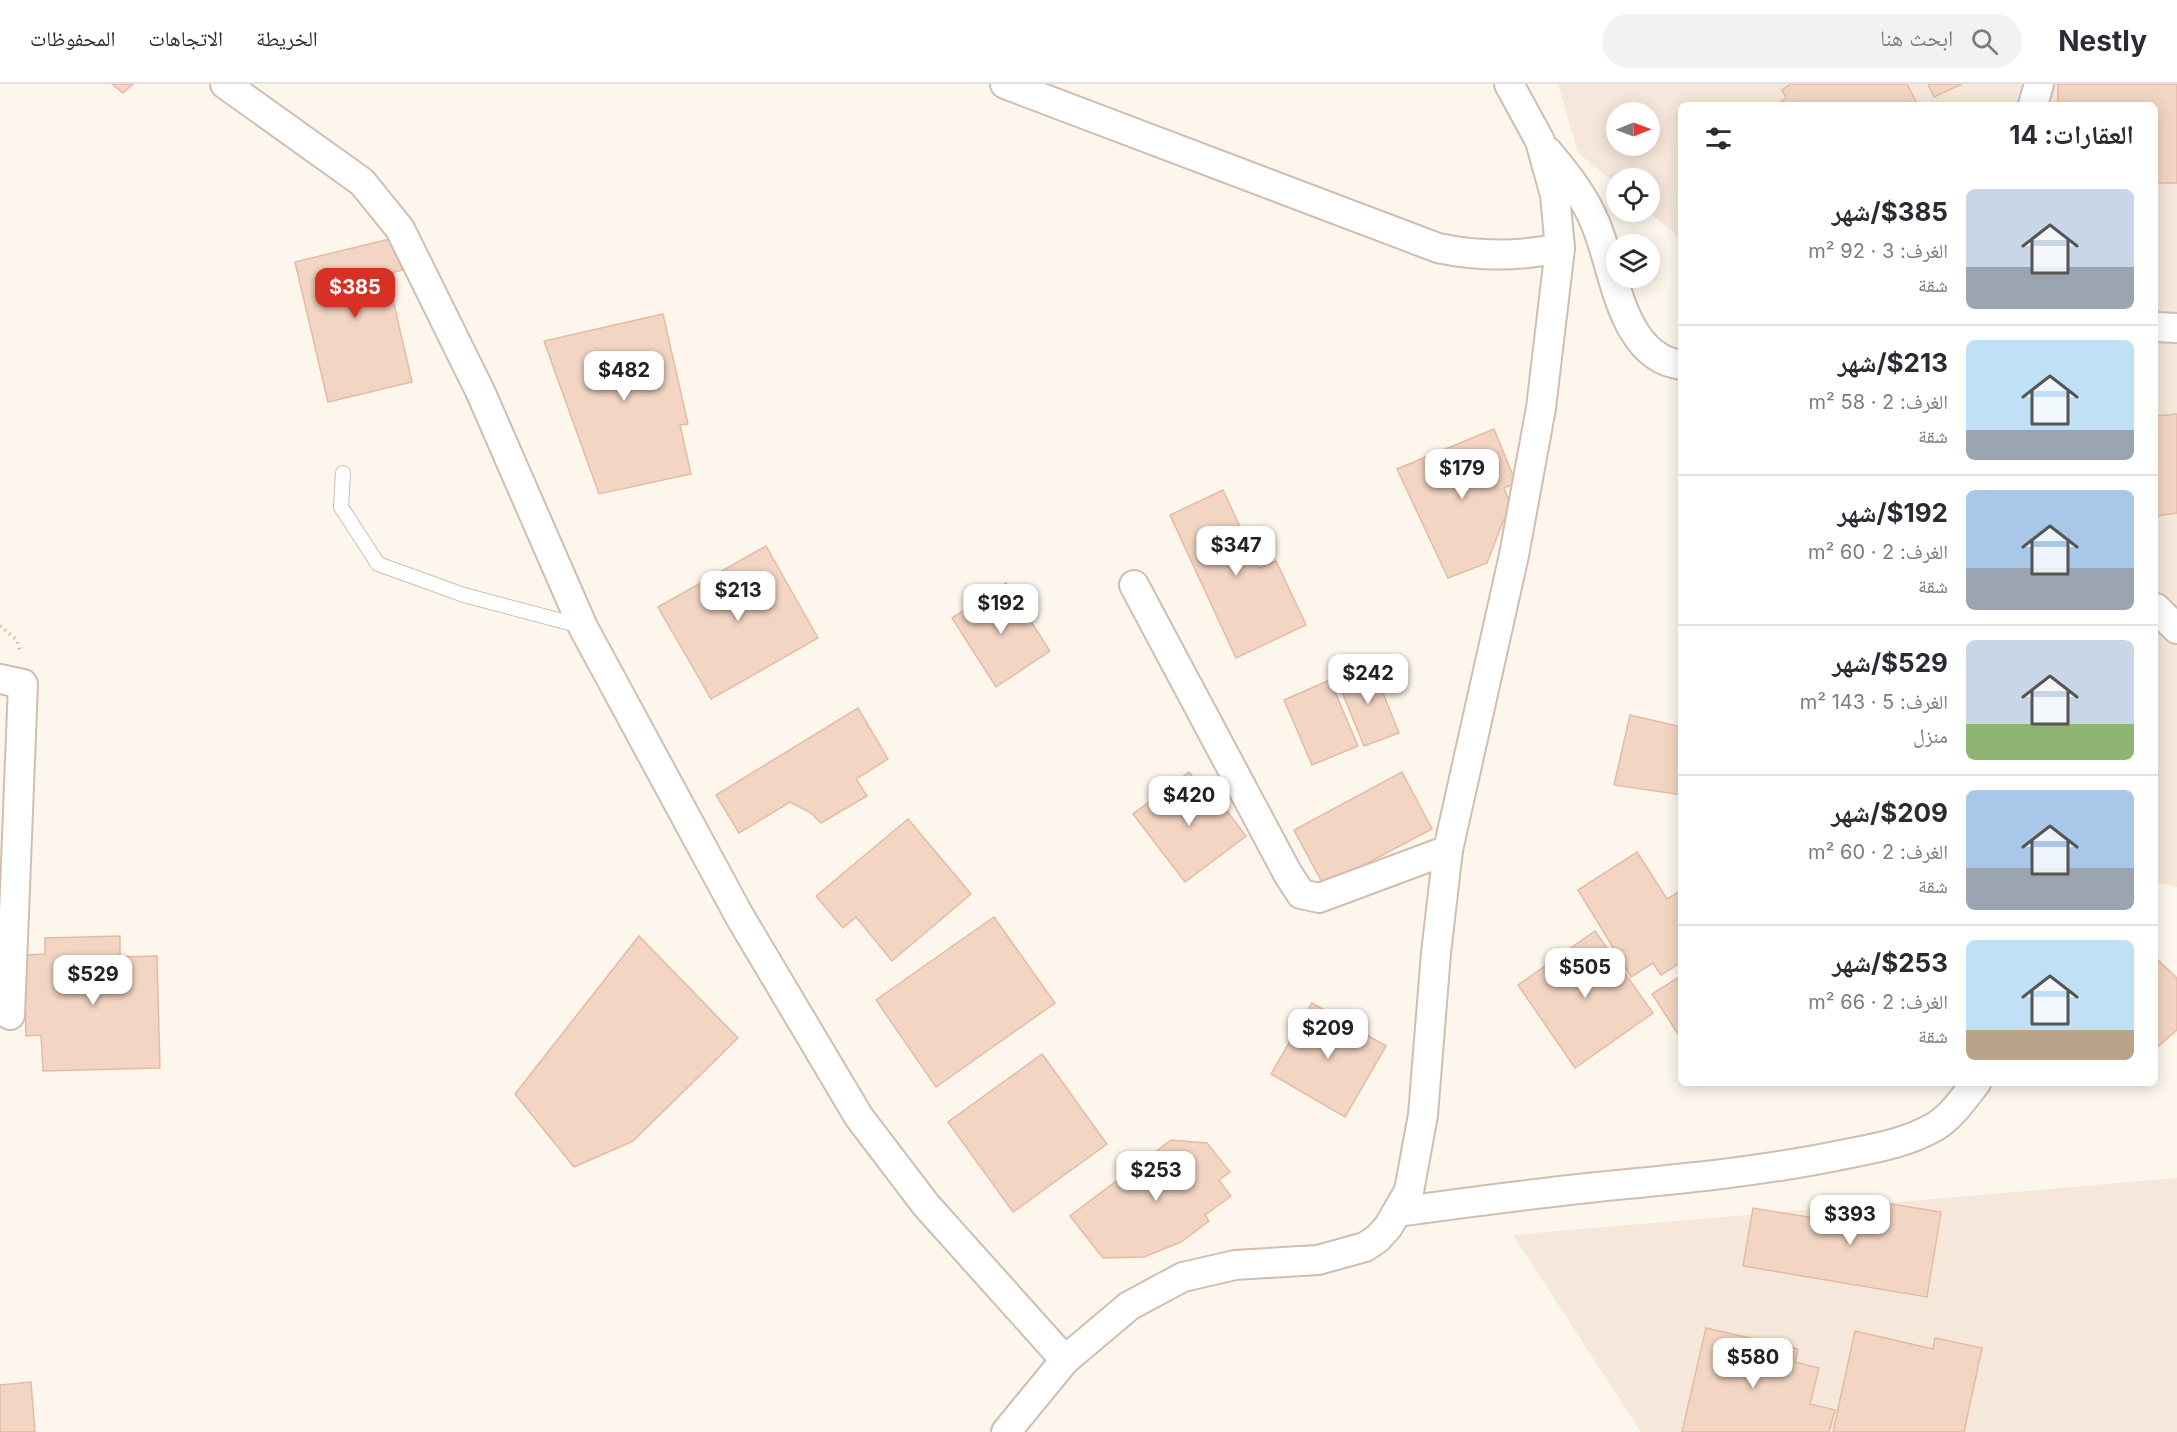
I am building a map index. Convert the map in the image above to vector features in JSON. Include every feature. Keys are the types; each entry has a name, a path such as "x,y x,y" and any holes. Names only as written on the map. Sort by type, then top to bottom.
{"street":[{"path":"225,84 362,182 400,229 480,391 583,627 740,917 859,1118 926,1205 1065,1360"},
{"path":"1005,84 1438,248 1477,255 1508,256 1560,248"},
{"path":"1509,84 1540,141 1570,179 1596,225 1622,305 1635,334 1651,353 1668,363 1678,364"},
{"path":"2033,102 2039,84"},
{"path":"1006,1432 1065,1360 1130,1306 1183,1277 1235,1265 1318,1260 1349,1253 1377,1239 1398,1212 1409,1191 1420,1145 1448,850 1485,692 1539,419 1560,248 1555,195 1540,141"},
{"path":"2158,327 2177,328"},
{"path":"1134,585 1245,789 1288,874 1301,894 1319,898 1448,850"},
{"path":"2158,610 2177,629"},
{"path":"0,679 24,684 10,1015"},
{"path":"1398,1212 1596,1187 1706,1178 1793,1165 1882,1147 1917,1136 1938,1125 1952,1113 1974,1086"}],"lane":[{"path":"343,473 341,507 378,564 464,594 583,627"}],"shaded area":[{"path":"1558,84 2177,84 2177,887 2158,882 2158,102 1678,102 1678,236 1660,221 1660,168 1606,168 1606,176 1578,153"},
{"path":"2177,1178 2177,1432 1641,1432 1513,1235"}],"building":[{"path":"112,84 133,84 123,93"},
{"path":"1791,84 1907,84 1916,102 1780,102 1786,98 1782,90"},
{"path":"1928,84 1962,84 1934,97"},
{"path":"2058,84 2177,84 2177,183 2158,183 2158,102 2058,102"},
{"path":"394,238 402,270 387,274 412,382 328,402 295,262"},
{"path":"663,314 688,424 680,425 691,474 599,494 544,341"},
{"path":"2177,414 2177,513 2158,516 2158,416"},
{"path":"1494,429 1516,483 1504,488 1510,504 1487,563 1448,578 1397,469"},
{"path":"1223,490 1259,568 1276,561 1306,625 1236,658 1170,515"},
{"path":"766,546 818,638 711,699 658,607"},
{"path":"1006,583 1050,651 996,687 952,618"},
{"path":"1371,663 1399,733 1364,746 1336,677"},
{"path":"1330,680 1358,746 1312,765 1284,700"},
{"path":"858,708 888,759 856,779 867,796 821,823 811,813 790,802 739,833 716,795"},
{"path":"1630,715 1678,726 1678,794 1614,785"},
{"path":"1189,772 1215,806 1220,802 1246,836 1185,882 1133,814"},
{"path":"1402,772 1432,829 1324,886 1294,830"},
{"path":"908,819 971,894 892,961 856,917 843,928 816,896"},
{"path":"1637,852 1667,899 1678,892 1678,964 1661,975 1653,963 1631,977 1578,890"},
{"path":"994,917 1055,1003 936,1087 876,1000"},
{"path":"1595,931 1653,1013 1575,1068 1518,985"},
{"path":"120,936 120,957 157,956 160,1068 43,1071 41,1035 26,1036 24,955 45,954 45,938"},
{"path":"639,936 738,1038 633,1141 574,1167 515,1094"},
{"path":"2158,960 2177,978 2177,1030 2158,1046"},
{"path":"1678,978 1678,1034 1652,994"},
{"path":"1312,1003 1386,1046 1345,1117 1271,1074"},
{"path":"1042,1054 1107,1144 1013,1212 948,1122"},
{"path":"1171,1140 1207,1143 1230,1172 1219,1180 1231,1196 1205,1215 1209,1221 1181,1242 1144,1257 1103,1258 1070,1216"},
{"path":"1848,1197 1941,1212 1927,1297 1743,1266 1753,1208 1844,1223"},
{"path":"1706,1328 1798,1349 1795,1362 1819,1368 1810,1404 1835,1410 1829,1432 1682,1432"},
{"path":"1855,1331 1933,1349 1935,1338 1982,1348 1964,1432 1833,1432"},
{"path":"31,1382 35,1432 0,1432 0,1385"}]}
